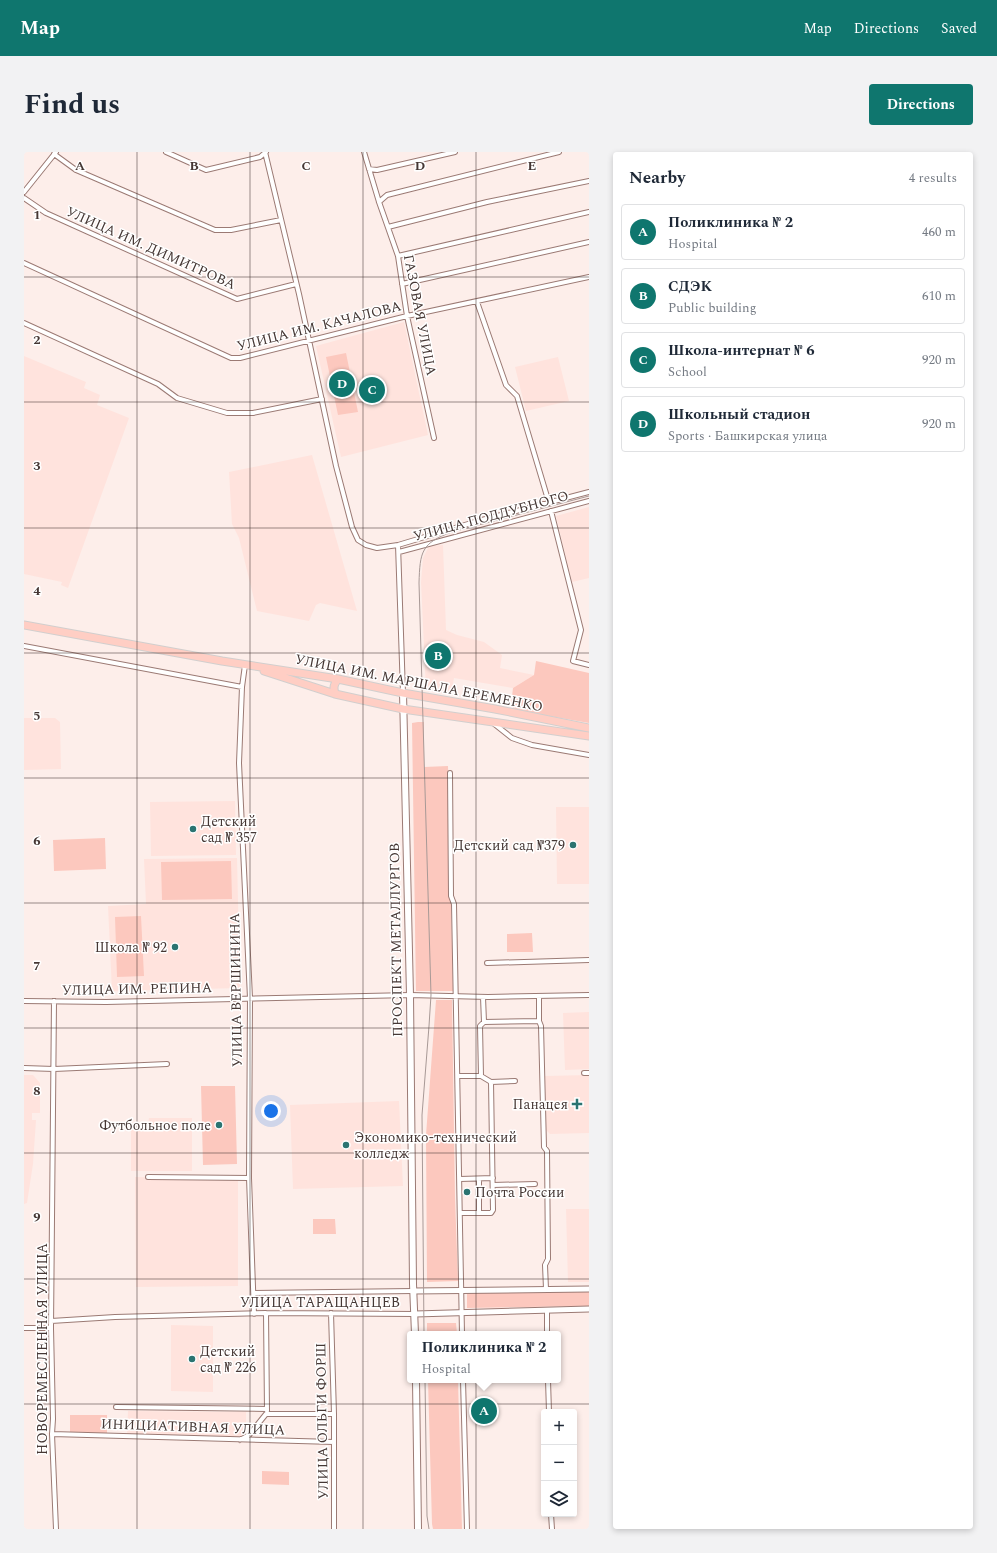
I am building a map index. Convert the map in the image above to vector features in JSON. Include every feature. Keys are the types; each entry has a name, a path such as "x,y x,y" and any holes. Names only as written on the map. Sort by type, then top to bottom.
{"highway":[{"name":"УЛИЦА ИМ. МАРШАЛА ЕРЕМЕНКО","path":"26,627 245,665 338,679 403,693 495,709 589,728"},
{"name":"УЛИЦА ИМ. МАРШАЛА ЕРЕМЕНКО","path":"245,665 335,694 403,709 589,736"},
{"path":"335,694 335,683 338,679"},
{"path":"492,722 496,719 495,709"}],"main road":[{"name":"ПРОСПЕКТ МЕТАЛЛУРГОВ","path":"403,693 410,995 413,1291 415,1331"},
{"path":"416,1383 418,1529"}],"street":[{"path":"166,152 206,170 260,157 265,152"},
{"path":"24,323 158,384 177,398 227,413 253,413 322,399 282,220 265,152"},
{"name":"ГАЗОВАЯ УЛИЦА","path":"364,152 379,202 398,256 407,316 434,438"},
{"path":"369,169 377,170 455,152"},
{"path":"379,202 387,196 559,152"},
{"path":"24,192 55,153 76,170 215,230 231,230 282,220"},
{"path":"388,227 487,202 589,181"},
{"name":"УЛИЦА ИМ. ДИМИТРОВА","path":"24,198 46,214 237,298 296,284"},
{"path":"398,256 589,212"},
{"path":"402,284 589,242"},
{"name":"УЛИЦА ИМ. КАЧАЛОВА","path":"24,263 231,358 240,358 407,316 589,277"},
{"path":"477,302 506,385 517,396 549,503"},
{"name":"УЛИЦА ПОДДУБНОГО","path":"322,399 336,466 352,527 358,540 366,545 377,548 398,545 478,520 589,492"},
{"name":"УЛИЦА ПОДДУБНОГО","path":"399,552 589,501"},
{"path":"551,511 581,630 573,661 589,665"},
{"name":"ПРОСПЕКТ МЕТАЛЛУРГОВ","path":"398,545 403,693"},
{"path":"24,646 242,687"},
{"name":"УЛИЦА ВЕРШИНИНА","path":"245,665 242,687 239,764 250,998 249,1178 254,1314"},
{"path":"492,722 512,738 532,745 589,755"},
{"path":"450,773 452,896 454,904 457,996 462,1331"},
{"path":"487,963 589,960"},
{"name":"УЛИЦА ИМ. РЕПИНА","path":"24,1001 106,1002 410,995 483,997 589,996"},
{"path":"539,996 544,1147 547,1151 548,1259 545,1264 546,1289"},
{"path":"481,1076 480,1026 484,1022 483,997"},
{"name":"НОВОРЕМЕСЛЕННАЯ УЛИЦА","path":"54,1001 51,1328 52,1434 56,1529"},
{"path":"484,1022 539,1021"},
{"path":"24,1068 54,1069 167,1064"},
{"path":"458,1076 481,1076 491,1082 516,1081"},
{"path":"461,1213 491,1213 493,1210 491,1082"},
{"path":"148,1177 249,1178"},
{"path":"460,1179 493,1178"},
{"path":"479,1179 479,1213"},
{"path":"493,1185 535,1184"},
{"name":"УЛИЦА ТАРАЩАНЦЕВ","path":"254,1293 589,1289"},
{"name":"УЛИЦА ТАРАЩАНЦЕВ","path":"51,1321 115,1317 331,1313 414,1314 589,1309"},
{"path":"547,1310 547,1331"},
{"name":"УЛИЦА ОЛЬГИ ФОРШ","path":"331,1313 334,1414 334,1529"},
{"path":"239,1440 249,1435 267,1412 266,1314"},
{"path":"24,1328 51,1328"},
{"path":"463,1383 467,1529"},
{"path":"548,1383 549,1409"},
{"path":"116,1407 334,1414"},
{"name":"ИНИЦИАТИВНАЯ УЛИЦА","path":"52,1434 334,1442"},
{"path":"551,1517 552,1529"}],"shaded area":[{"path":"404,322 428,435 341,457 316,346"},
{"path":"346,353 358,412 338,415 326,357"},
{"path":"24,356 86,382 84,388 100,395 97,405 129,418 68,588 61,585 62,582 24,574"},
{"path":"558,357 569,401 526,411 515,367"},
{"path":"312,455 357,611 320,603 316,605 309,621 257,611 239,538 232,524 229,472"},
{"path":"589,507 589,578 572,582 556,516"},
{"path":"443,545 446,630 457,635 484,642 502,655 500,668 534,675 513,688 454,678 451,694 426,690 421,582 423,558 429,546"},
{"path":"536,661 589,673 589,723 515,710 511,705 513,688 534,675"},
{"path":"24,718 55,718 60,722 61,769 24,770"},
{"path":"424,722 424,767 448,766 453,991 416,991 412,723"},
{"name":"Детский сад № 357","path":"235,801 236,855 151,856 150,802"},
{"name":"Детский сад №379","path":"556,807 589,807 589,884 557,884"},
{"path":"105,838 106,869 54,871 53,840"},
{"name":"Школа № 92","path":"237,858 240,988 112,991 108,906 146,904 144,859"},
{"path":"231,861 232,899 162,900 161,862"},
{"path":"141,916 144,976 117,977 115,917"},
{"path":"532,933 533,952 507,952 507,934"},
{"path":"436,1000 452,1000 455,1197 458,1281 427,1282 426,1135"},
{"path":"589,1012 589,1069 565,1070 563,1013"},
{"path":"24,1075 33,1075 40,1083 40,1113 32,1113 32,1120 36,1120 33,1164 27,1203 24,1204"},
{"path":"589,1075 589,1133 550,1134 546,1130 545,1076"},
{"name":"Футбольное поле","path":"201,1086 235,1086 237,1164 203,1165"},
{"name":"Экономико-технический колледж","path":"399,1101 403,1186 293,1189 290,1105"},
{"path":"149,1118 192,1118 192,1171 131,1171 131,1125 148,1125"},
{"path":"135,1177 238,1179 238,1286 136,1287"},
{"path":"566,1209 589,1209 589,1282 568,1282"},
{"path":"313,1219 335,1219 336,1234 313,1234"},
{"path":"589,1291 589,1306 467,1308 467,1292"},
{"path":"427,1323 456,1323 457,1331 427,1331"},
{"name":"Детский сад № 226","path":"171,1325 213,1326 213,1392 171,1391"},
{"path":"428,1383 458,1383 462,1529 433,1529"},
{"path":"128,1411 246,1412 246,1437 127,1436"},
{"path":"70,1415 107,1415 107,1433 70,1433"},
{"path":"262,1471 289,1472 289,1485 262,1484"}],"tram line":[{"path":"424,1331 422,1115 431,995 419,583 420,564 424,550 434,540 442,536 452,532 589,496"},
{"path":"425,1383 427,1516 429,1529"}],"place":[{"name":"Школьный стадион","path":"342,384"},
{"name":"Школа-интернат № 6","path":"372,390"},
{"name":"СДЭК","path":"438,656"},
{"name":"Детский сад № 357","path":"193,829"},
{"name":"Детский сад №379","path":"573,845"},
{"name":"Школа № 92","path":"175,947"},
{"name":"Панацея","path":"577,1104"},
{"name":"Футбольное поле","path":"219,1125"},
{"name":"Экономико-технический колледж","path":"346,1145"},
{"name":"Почта России","path":"467,1192"},
{"name":"Детский сад № 226","path":"192,1359"},
{"name":"Поликлиника № 2","path":"484,1411"}]}
